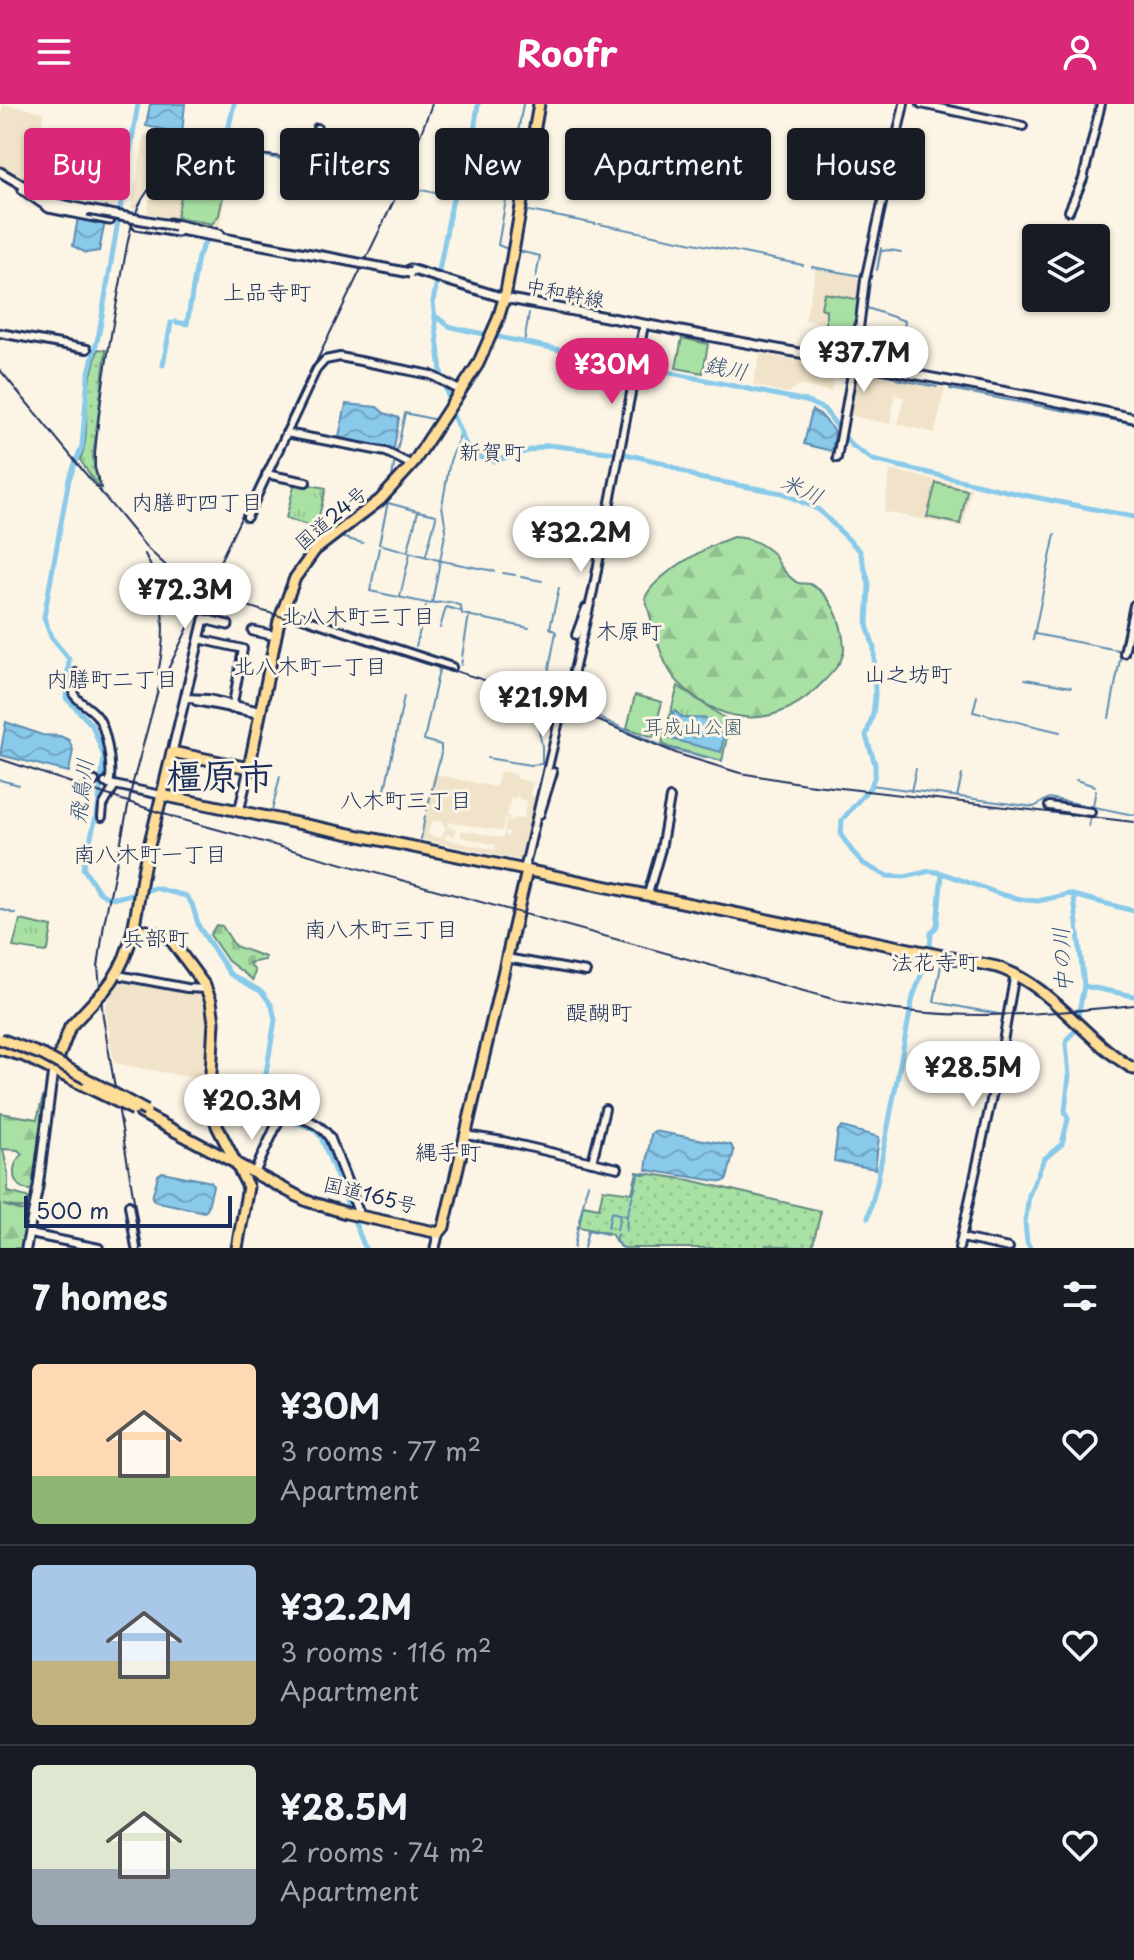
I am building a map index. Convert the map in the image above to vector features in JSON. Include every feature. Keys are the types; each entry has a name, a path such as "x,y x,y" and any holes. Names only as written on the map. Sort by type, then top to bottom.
{"highway":[{"name":"国道24号","path":"249,768 282,611 295,578 309,557 380,500 412,465 446,414 456,391 491,335 504,299 539,104"},
{"path":"55,1064 70,1027 121,968 134,928 172,752 249,768"},
{"path":"161,795 957,957 1015,973 1035,985 1099,1046 1134,1069"},
{"path":"406,1225 434,1234 465,1135 526,870"},
{"name":"国道165号","path":"55,1064 307,1201 434,1234 526,870"},
{"path":"134,928 168,938 206,989 214,1017 211,1104 214,1120 247,1182 249,1193 237,1248"},
{"path":"493,999 505,958"},
{"path":"0,1042 55,1064"},
{"path":"0,1042 24,1056 55,1064"},
{"path":"0,1042 27,1045 144,1113"},
{"path":"24,1056 27,1045"},
{"name":"国道165号","path":"144,1113 236,1162"},
{"path":"217,1150 223,1148 225,1142"},
{"name":"国道165号","path":"254,1172 309,1198 354,1213"},
{"path":"249,1193 257,1183 275,1185"}],"main road":[{"name":"中和幹線","path":"0,174 24,188"},
{"path":"39,200 49,208 110,216"},
{"name":"中和幹線","path":"48,200 88,212 410,271 504,299 1035,397 1134,420"},
{"path":"139,221 221,236"},
{"path":"172,752 204,619 228,625"},
{"path":"253,631 276,636"},
{"path":"239,812 249,768"},
{"path":"26,1248 55,1064"},
{"path":"254,1172 281,1117 312,1121 327,1133 354,1213"}],"street":[{"path":"837,458 854,366 865,280 904,104"},
{"path":"921,104 1023,126"},
{"path":"1069,211 1083,179 1101,104"},
{"path":"110,216 127,219"},
{"path":"566,698 587,609 642,326"},
{"path":"0,333 87,349"},
{"path":"247,517 316,370 329,358 340,357 438,378 456,391"},
{"path":"286,433 386,452 412,465"},
{"path":"266,474 306,482"},
{"path":"1124,653 1134,605"},
{"path":"576,635 587,609"},
{"path":"586,637 587,609"},
{"path":"282,611 452,667"},
{"path":"199,639 243,649 232,706"},
{"path":"76,673 74,695 97,716 101,724 112,773 102,817"},
{"path":"185,698 208,699 256,710 260,714"},
{"path":"526,870 563,713"},
{"path":"539,812 543,768"},
{"path":"539,812 553,772"},
{"path":"110,785 161,795"},
{"path":"648,894 661,849 670,798"},
{"path":"1049,806 1091,812"},
{"path":"505,958 586,972"},
{"path":"959,1248 1000,1059 1015,973"},
{"path":"123,976 206,989"},
{"path":"592,1162 605,1109"},
{"path":"465,1135 618,1168"},
{"path":"129,1205 136,1248"},
{"path":"30,1234 99,1248"},
{"path":"962,1238 1009,1248"}],"shaded area":[{"path":"3,104 44,112 41,128 24,128 24,182 0,169"},
{"path":"146,135 146,189 136,209 131,208"},
{"path":"225,200 217,230 147,213 149,201"},
{"path":"816,269 863,277 856,336 824,331 825,323 805,320"},
{"path":"760,353 850,372 848,380 834,378 831,392 800,385 788,393 753,385"},
{"path":"855,374 945,388 935,433 898,424 904,397 895,395 895,391 890,424 847,415"},
{"path":"890,470 971,488 963,527 884,512"},
{"path":"500,771 533,782 530,795 536,797 535,809 520,860 420,839 433,774 496,787","holes":["517,793 519,799 527,801 523,819 506,820 504,832 510,831 508,837 504,833 503,838 462,830 460,837 496,845 495,850 477,846 477,843 475,846 445,839 446,835 454,836 459,831 445,828 441,838 428,835 434,821 459,830 448,826 448,822 502,831 505,818 512,819 507,816 511,797 516,798"]},
{"path":"123,976 204,992 210,1006 208,1081 114,1063 105,1006"}],"green space":[{"path":"180,200 222,200 219,215 212,224 177,217"},
{"path":"824,293 860,300 855,333 826,327 826,310 821,308"},
{"path":"682,338 708,344 703,373 676,368"},
{"path":"98,349 106,350 93,457 101,491 80,460 85,442 88,388"},
{"path":"295,482 326,488 316,528 286,518"},
{"path":"936,483 967,490 960,524 927,517"},
{"path":"733,537 761,544 775,555 795,581 818,589 835,610 841,628 844,651 834,670 806,697 770,715 733,715 715,709 679,683 662,655 645,598 659,580 671,571 697,554"},
{"name":"耳成山公園","path":"678,686 730,722 722,761 662,743"},
{"path":"635,695 662,702 653,737 627,728"},
{"path":"20,920 52,927 48,950 13,947"},
{"path":"216,925 222,926 235,946 265,957 265,960 249,963 255,971 253,980 228,961 210,935"},
{"path":"43,1097 46,1102 34,1187 31,1190 19,1186 14,1176 15,1165 22,1154 18,1150 3,1149 8,1192 27,1197 31,1205 27,1209 3,1205 29,1213 22,1248 0,1248 0,1113 37,1119"},
{"path":"637,1172 690,1180 821,1211 812,1248 766,1245 765,1248 624,1248 611,1234 579,1227 583,1205 599,1208 603,1189 632,1193"}],"water":[{"path":"150,104 185,104 183,128 146,126"},
{"path":"78,217 105,222 99,251 86,253 73,246"},
{"path":"346,404 377,407 399,418 394,448 338,441"},
{"path":"812,410 820,414 835,431 832,451 804,444"},
{"path":"675,711 683,718 709,719 725,730 721,752 667,738"},
{"path":"6,722 42,735 69,740 73,750 69,772 0,755"},
{"path":"842,1127 879,1137 875,1169 834,1161 838,1130"},
{"path":"654,1131 731,1145 734,1151 727,1179 723,1182 646,1170"},
{"path":"162,1172 211,1182 213,1186 207,1210 204,1212 155,1201 152,1198 158,1175"}],"waterway":[{"name":"飛鳥川","path":"138,104 99,333 88,376 82,446 69,479 44,617 51,637 69,659 66,698 92,725 104,756 98,809 83,868 105,896 116,898 155,888 186,896 192,904 199,927 230,974 262,992 272,1006 275,1020 264,1085 267,1108 279,1117 309,1127 321,1137 365,1248"},
{"path":"229,128 234,104"},
{"name":"米川","path":"478,104 471,151 452,203 433,302 441,372 454,418 467,447 479,457 494,461 548,445 625,454 660,462 699,478 782,493 819,510 860,551 869,584 867,625 874,648 875,697 866,736 875,764 875,775 871,786 842,820 841,835 852,851 864,864 887,876 905,877 930,871 1026,900 1038,901 1069,894 1134,911"},
{"path":"510,250 498,245 523,104"},
{"path":"264,156 435,193"},
{"path":"524,210 596,224"},
{"path":"599,224 803,265"},
{"path":"176,322 187,324 198,257 206,240"},
{"path":"881,248 877,270 881,251 901,252"},
{"path":"518,251 540,256 532,299"},
{"path":"812,267 862,276"},
{"path":"864,307 905,321 898,367"},
{"path":"524,343 529,313"},
{"name":"銭川","path":"434,315 449,326 460,329 806,401 824,409 851,445 873,460 1134,517"},
{"path":"163,365 171,323"},
{"path":"896,379 937,387"},
{"path":"950,389 1134,424"},
{"path":"397,451 405,413 437,420"},
{"path":"460,435 450,461 442,506 446,529 432,603 450,602 461,606 462,614 529,628"},
{"path":"391,483 395,459"},
{"path":"388,502 379,544 494,571"},
{"path":"388,503 418,511 408,550"},
{"path":"418,511 436,515"},
{"path":"426,555 436,517"},
{"path":"1033,640 1055,534"},
{"path":"340,537 363,543"},
{"path":"379,548 370,591 431,604"},
{"path":"400,597 410,553"},
{"path":"503,573 515,575"},
{"path":"521,577 542,581"},
{"path":"487,758 542,764 538,726 556,632 550,628 559,588"},
{"path":"416,646 426,606"},
{"path":"440,628 446,607 461,611"},
{"path":"462,657 469,615"},
{"path":"1035,634 1118,650 1121,654 1109,718"},
{"path":"461,665 462,660"},
{"path":"439,670 424,740 441,745 441,751"},
{"path":"1025,679 1071,687"},
{"path":"384,795 404,696"},
{"path":"977,696 973,712 981,714"},
{"path":"566,703 667,748 722,761"},
{"path":"984,714 1060,732"},
{"path":"427,810 441,753"},
{"path":"911,791 916,769"},
{"path":"957,797 962,775"},
{"path":"271,815 280,776"},
{"path":"0,780 19,785"},
{"path":"1076,780 1095,786"},
{"path":"871,785 1034,807 1049,798 1134,815"},
{"path":"1093,805 1096,790"},
{"path":"1089,826 1091,815"},
{"path":"421,839 425,816"},
{"path":"930,950 931,933 937,926 942,873"},
{"name":"中の川","path":"1074,897 1084,986 1077,1021"},
{"path":"0,909 16,914"},
{"path":"868,1218 913,997 929,954"},
{"path":"942,960 934,1002 1004,1015 990,1093"},
{"path":"1084,986 1134,996"},
{"name":"中の川","path":"1030,1248 1025,1223 1029,1195 1044,1159 1062,1144 1068,1119 1065,1111 1069,1076 1066,1044 1077,1029"},
{"path":"608,1228 611,1212 627,1216 639,1173 646,1175"},
{"path":"585,1194 588,1184"},
{"path":"579,1221 585,1196"},
{"path":"617,1230 620,1215"},
{"path":"626,1231 627,1217"},
{"path":"574,1248 578,1226"},
{"path":"584,1248 588,1230 607,1232"},
{"path":"617,1234 615,1241 623,1248"}],"tunnel":[{"path":"564,713 568,696"}],"railway":[{"path":"142,1248 103,1017 98,967 133,782 158,690 400,188 432,104"},
{"path":"101,488 95,468 97,432 126,248 138,207 158,179 177,165 198,157 245,153 280,157"},
{"path":"0,370 146,547 177,576 206,593 554,702 678,754 740,773 806,784 1134,822"},
{"path":"145,554 157,583 162,612 163,643 158,674"},
{"path":"0,759 176,818 840,1001 915,1012 987,1015 1134,1005"}],"district":[{"name":"上品寺町","path":"267,292"},
{"name":"新賀町","path":"492,452"},
{"name":"内膳町四丁目","path":"197,502"},
{"name":"北八木町三丁目","path":"358,616"},
{"name":"木原町","path":"629,631"},
{"name":"北八木町一丁目","path":"310,666"},
{"name":"山之坊町","path":"908,674"},
{"name":"内膳町二丁目","path":"112,679"},
{"name":"橿原市","path":"220,776"},
{"name":"八木町三丁目","path":"406,800"},
{"name":"南八木町一丁目","path":"150,854"},
{"name":"南八木町三丁目","path":"381,929"},
{"name":"兵部町","path":"156,938"},
{"name":"法花寺町","path":"935,962"},
{"name":"醍醐町","path":"599,1012"},
{"name":"縄手町","path":"448,1152"}]}
